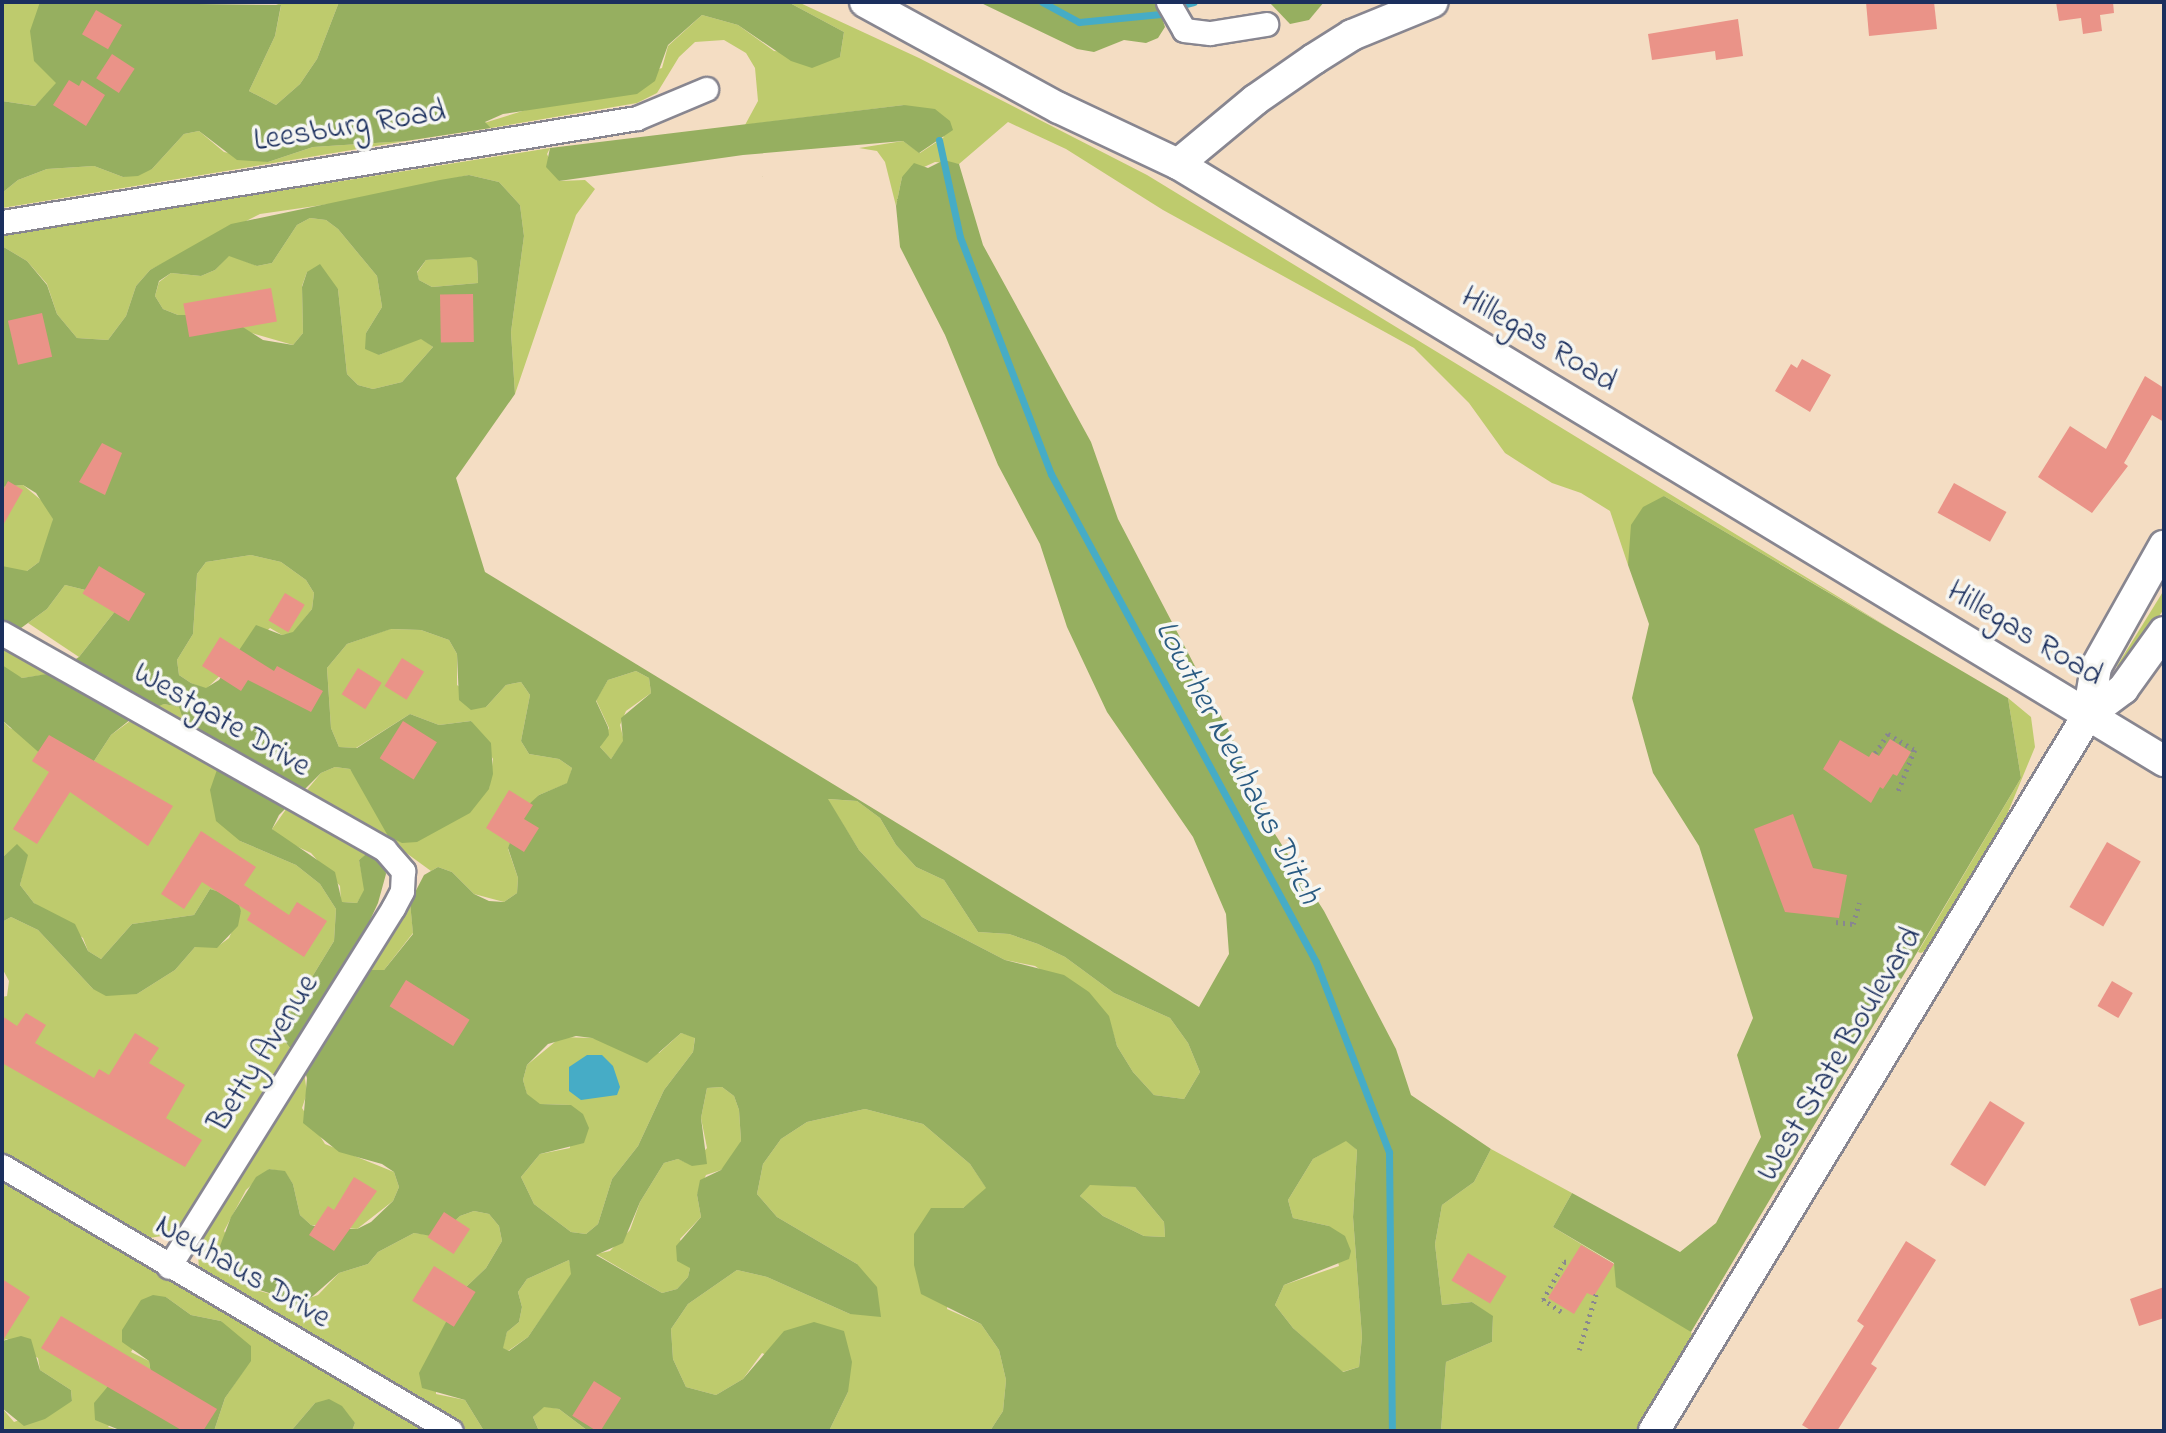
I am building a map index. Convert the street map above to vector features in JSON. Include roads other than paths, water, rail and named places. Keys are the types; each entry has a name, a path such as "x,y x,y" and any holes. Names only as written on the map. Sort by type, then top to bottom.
{"main road":[{"name":"Hillegas Road","path":"865,2 1059,108 1178,163 2164,761"},
{"path":"1178,163 1255,100 1333,47 1433,2"},
{"name":"West State Boulevard","path":"1654,1431 2088,715 2096,667 2164,546"},
{"name":"West State Boulevard","path":"2088,715 2123,689 2164,632"}],"street":[{"path":"1168,2 1184,30 1210,33 1266,24"},
{"name":"Leesburg Road","path":"2,222 637,118 706,89"},
{"name":"Westgate Drive","path":"2,633 385,850 403,870"},
{"name":"Betty Avenue","path":"169,1267 393,908 402,891 403,870"},
{"name":"Neuhaus Drive","path":"2,1167 451,1431"}],"water":[{"path":"587,1055 602,1055 613,1066 620,1087 617,1095 581,1100 569,1091 569,1067"}],"waterway":[{"path":"1042,2 1079,22 1161,14"},
{"path":"1182,5 1194,2"},
{"name":"Lowther Neuhaus Ditch","path":"939,140 960,237 1051,474 1316,962 1389,1152 1392,1431"}]}
